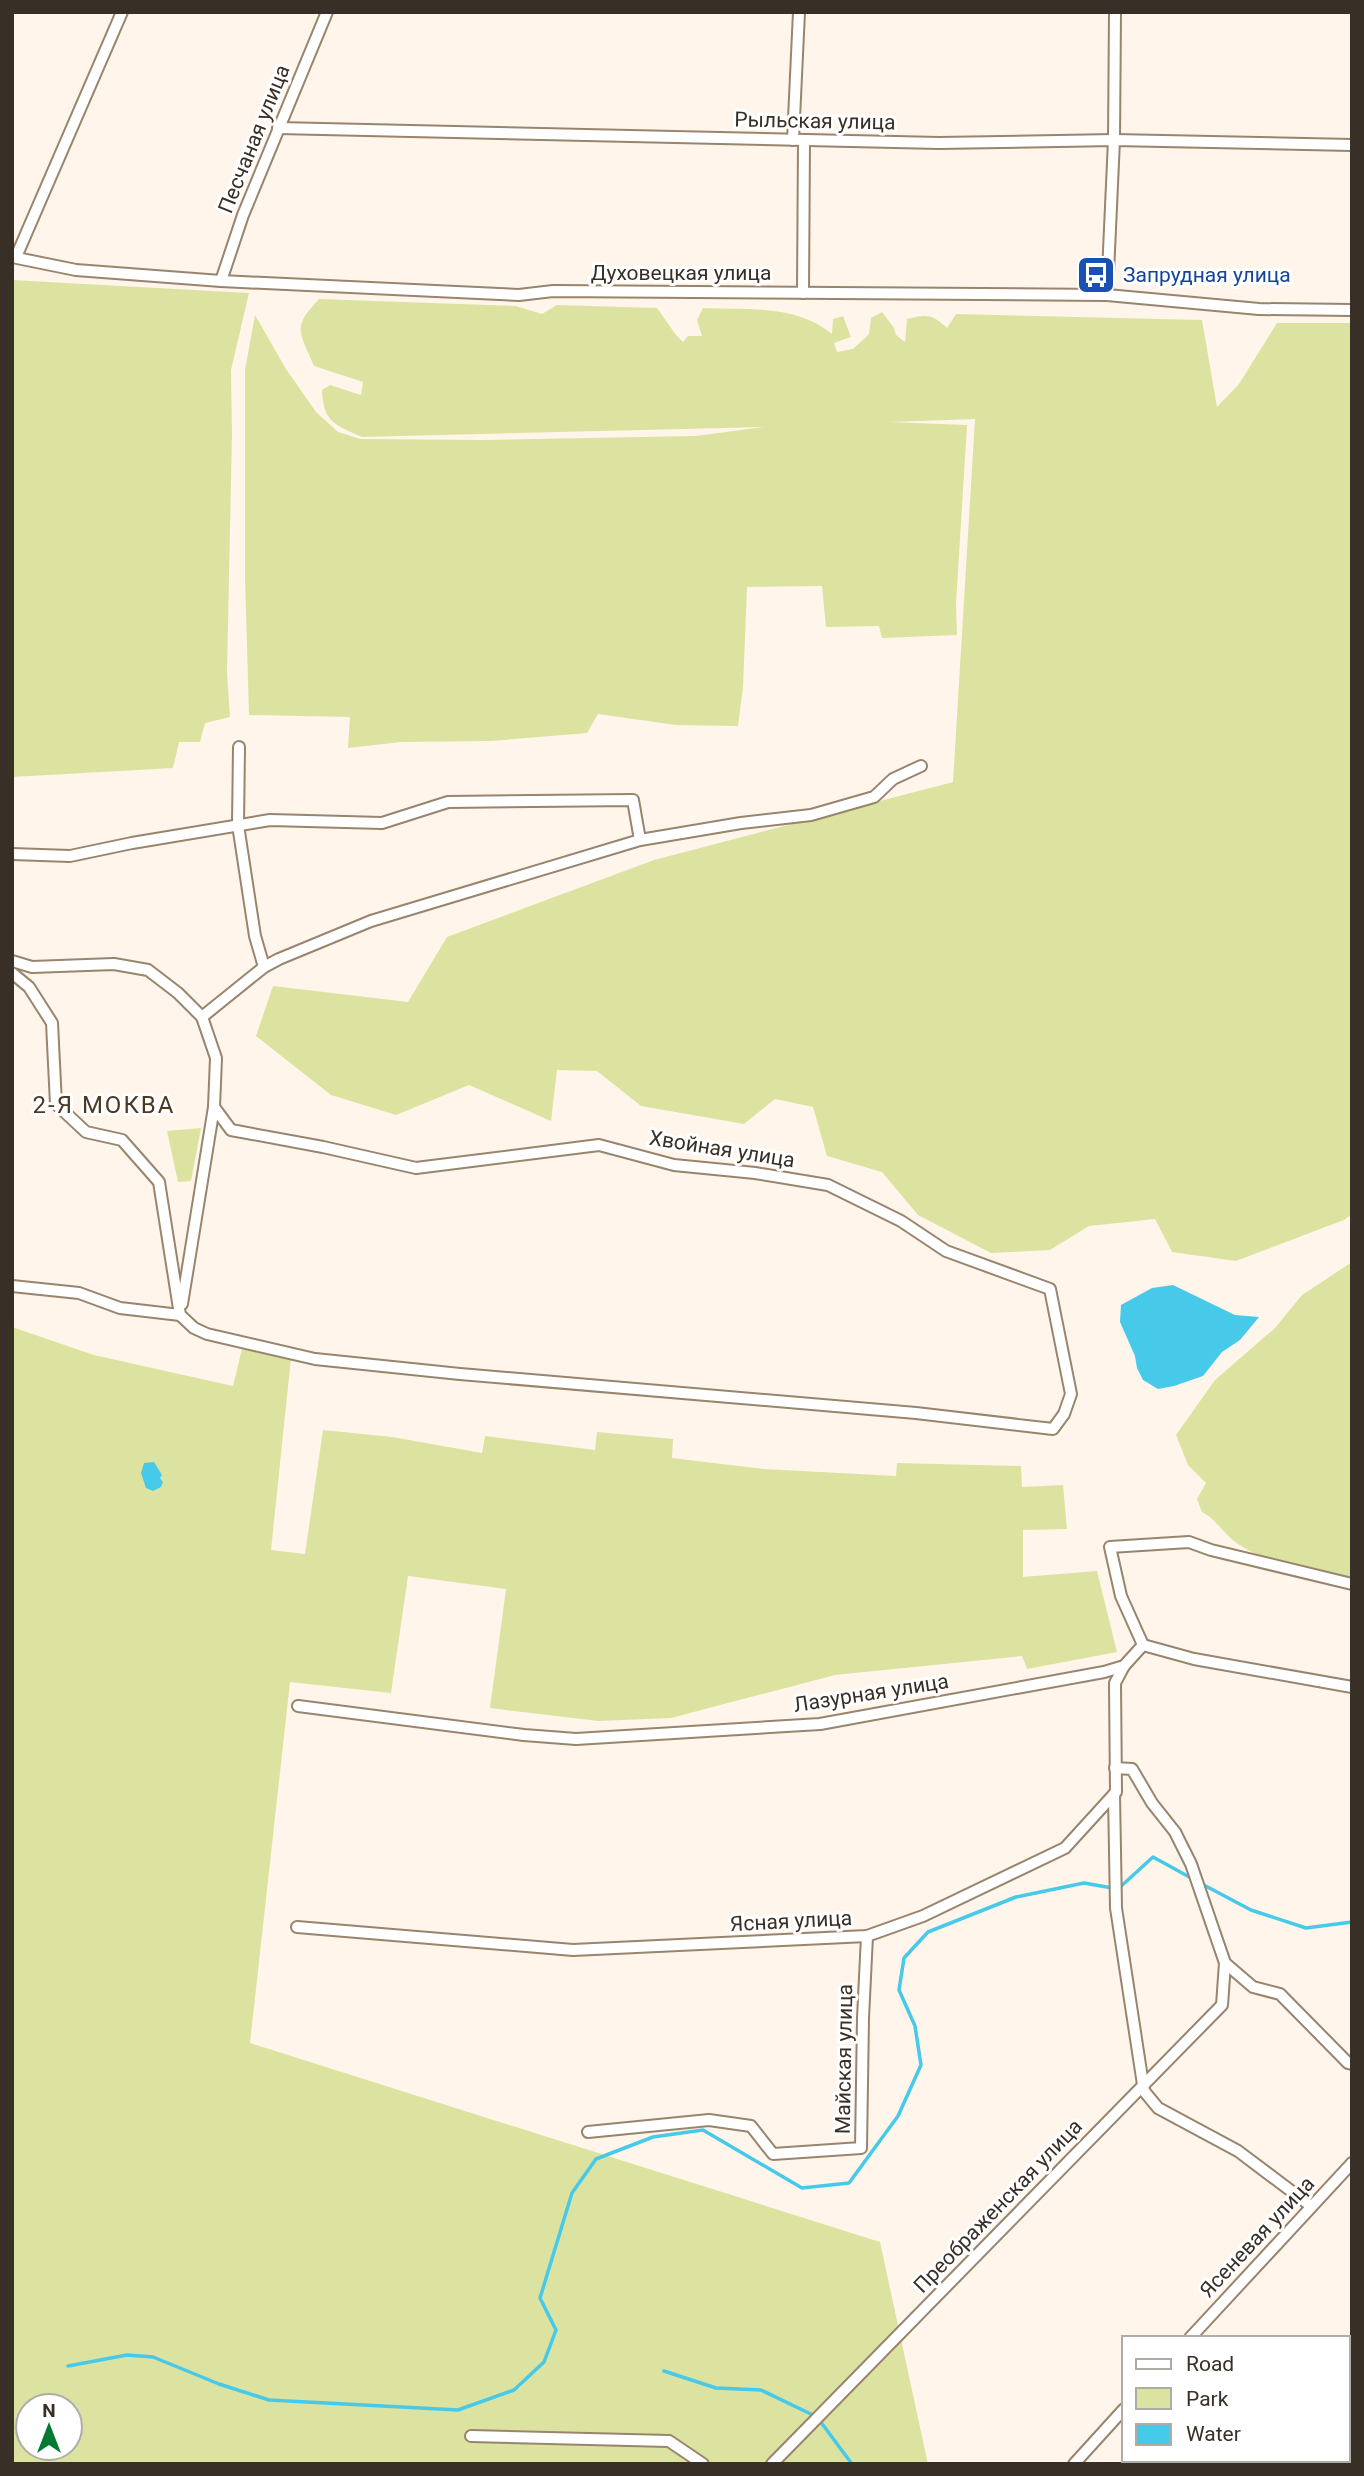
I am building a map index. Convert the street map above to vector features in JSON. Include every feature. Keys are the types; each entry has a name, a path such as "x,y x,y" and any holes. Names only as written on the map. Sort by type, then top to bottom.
{"street":[{"path":"14,257 122,12"},
{"name":"Песчаная улица","path":"221,281 243,215 327,12"},
{"path":"799,12 803,293"},
{"path":"1107,295 1114,140 1115,12"},
{"name":"Рыльская улица","path":"278,128 939,143 1114,140 1352,145"},
{"name":"Духовецкая улица","path":"14,257 76,270 221,281 519,295 553,291 1107,295 1259,309 1352,310"},
{"path":"239,747 238,825 255,936 264,967"},
{"path":"202,1017 264,967 371,921 640,840 741,823 811,815 874,797 893,779 921,766"},
{"path":"12,855 69,856 132,842 270,820 382,823 448,802 633,800 640,840"},
{"path":"12,961 32,967 114,964 148,970 178,993 202,1017 216,1058 215,1107 180,1315"},
{"path":"12,973 29,987 52,1023 56,1104 86,1132 122,1140 159,1182 180,1315"},
{"name":"Хвойная улица","path":"180,1315 194,1328 206,1334 315,1359 916,1413 1053,1429 1064,1415 1071,1394 1050,1289 946,1251 901,1221 828,1185 755,1173 674,1165 599,1145 416,1168 231,1130 215,1107"},
{"path":"12,1286 79,1293 120,1308 180,1315"},
{"path":"1143,1645 1121,1596 1110,1547 1189,1542 1211,1550 1352,1584"},
{"path":"1143,1645 1124,1666 1115,1683 1114,1794 1116,1908 1144,2091 1158,2108 1238,2151 1311,2206"},
{"path":"1143,1645 1216,1663 1352,1687"},
{"name":"Лазурная улица","path":"298,1706 524,1735 576,1739 820,1724 1104,1672 1124,1666"},
{"path":"1115,1768 1132,1769 1152,1803 1175,1832 1191,1864 1225,1963 1253,1987 1280,1994 1352,2064"},
{"name":"Ясная улица","path":"297,1927 573,1950 867,1936 923,1916 1065,1848 1114,1794"},
{"name":"Майская улица","path":"588,2132 709,2120 751,2126 773,2154 861,2148 867,1936"},
{"name":"Преображенская улица","path":"772,2464 1222,2005 1225,1963"},
{"name":"Ясеневая улица","path":"1192,2336 1352,2163"},
{"path":"1074,2464 1122,2411"},
{"path":"471,2436 669,2441 703,2464"}],"green space":[{"path":"12,280 249,293 231,370 227,672 230,717 205,723 200,742 179,742 173,768 12,777"},
{"path":"319,299 516,306 542,314 557,305 657,308 683,342 688,336 702,336 697,320 703,308 787,313 818,324 832,334 833,319 843,316 851,337 834,343 837,352 853,349 869,334 871,318 882,312 896,335 905,342 907,319 919,316 929,316 947,328 956,314 1202,320 1217,407 1239,384 1277,323 1352,323 1352,1214 1344,1220 1236,1261 1172,1252 1155,1219 1089,1226 1050,1250 991,1253 918,1215 882,1172 827,1156 813,1107 775,1099 744,1124 641,1106 597,1071 557,1070 551,1121 469,1085 396,1115 331,1095 256,1036 273,986 408,1002 447,937 654,860 953,782 975,419 890,422 967,425 956,604 957,635 882,638 879,626 826,627 822,586 747,587 743,687 738,726 676,725 598,714 587,733 491,741 401,742 348,748 350,717 249,715 245,577 245,370 255,315 286,369 316,412 338,432 360,439 483,440 695,436 764,427 362,437 332,421 325,409 322,390 330,385 361,395 363,382 314,366 302,338 301,324 304,317"},
{"path":"201,1128 191,1181 178,1182 167,1131"},
{"path":"1352,1262 1352,1577 1275,1561 1234,1541 1202,1512 1197,1499 1206,1483 1188,1465 1176,1435 1215,1380 1275,1328 1302,1295"},
{"path":"12,1327 94,1355 233,1386 242,1349 291,1358 271,1550 305,1554 323,1430 392,1437 482,1453 485,1436 595,1450 597,1432 673,1439 672,1458 764,1469 896,1476 897,1463 1021,1466 1022,1487 1063,1485 1067,1529 1023,1530 1023,1577 1097,1571 1117,1652 1027,1669 1022,1656 835,1675 671,1718 598,1721 490,1708 506,1589 408,1576 391,1693 290,1682 250,2043 880,2242 928,2464 12,2464"}],"water":[{"path":"1173,1285 1235,1315 1259,1317 1240,1340 1222,1352 1203,1376 1158,1389 1143,1380 1137,1368 1135,1356 1120,1322 1121,1305 1152,1288"},
{"path":"154,1462 163,1482 161,1487 153,1491 146,1488 141,1473 144,1463"}],"waterway":[{"path":"68,2366 127,2355 153,2357 219,2384 269,2400 458,2410 514,2390 544,2362 556,2330 540,2298 572,2193 596,2159 653,2137 703,2130 802,2188 849,2183 898,2116 921,2065 915,2026 899,1990 904,1958 928,1932 1016,1897 1084,1883 1118,1889 1153,1857 1193,1879"},
{"path":"1200,1883 1251,1910 1306,1928 1352,1922"},
{"path":"664,2371 716,2388 761,2390 817,2417 852,2464"}],"place":[{"name":"Запрудная улица","path":"1096,275"}],"district":[{"name":"2-Я МОКВА","path":"104,1105"}]}
